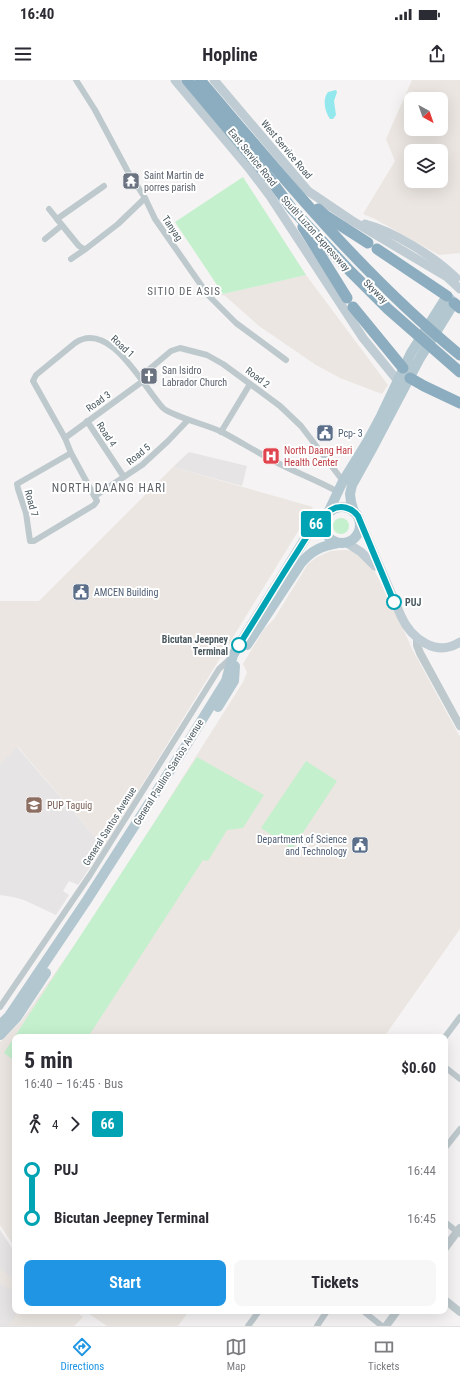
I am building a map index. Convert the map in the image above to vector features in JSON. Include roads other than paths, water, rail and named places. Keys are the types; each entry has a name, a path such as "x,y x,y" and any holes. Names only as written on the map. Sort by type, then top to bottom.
{"highway":[{"name":"South Luzon Expressway","path":"186,80 270,179 292,209 388,309 460,372"},
{"name":"Skyway","path":"191,80 354,269 391,306 460,365"},
{"name":"Skyway","path":"200,80 330,231 397,300 460,355"},
{"name":"South Luzon Expressway","path":"206,80 338,232 400,296 460,351"},
{"path":"309,200 326,216 455,300"},
{"path":"292,209 313,245 350,302 404,368"},
{"path":"410,378 460,403"}],"main road":[{"name":"East Service Road","path":"175,80 266,190 363,338 397,381 405,388"},
{"name":"West Service Road","path":"214,80 308,191 354,222 373,226 409,244 446,267 458,282"},
{"path":"458,282 455,300 440,315 416,355 410,378 352,485 350,502 360,521 404,624 417,639 430,645 449,647 460,642"},
{"name":"General Paulino Santos Avenue","path":"0,1025 9,1016 105,872 226,681 233,656 313,526 327,514 343,481 367,442 383,412 404,368 416,355"},
{"path":"404,368 410,378"},
{"path":"354,512 343,507 337,507 327,514 323,526 324,532 332,541 356,548 366,556 382,574"},
{"path":"343,543 354,540 360,529 360,521"},
{"name":"General Paulino Santos Avenue","path":"0,1035 17,1017 115,869 234,681 236,663 301,563 315,550 324,546 343,543"}],"street":[{"name":"Tanyag","path":"76,80 95,110 127,170 145,198 155,219 208,295 236,323 286,360"},
{"path":"57,219 104,186"},
{"path":"71,259 118,224 145,198"},
{"path":"49,209 61,226 79,246 84,249"},
{"path":"45,239 61,226"},
{"name":"Road 1","path":"96,499 71,453 65,438 33,381 36,375 75,343 89,337 103,341 115,349 141,379 164,410 221,432 272,460 338,492"},
{"name":"Road 2","path":"141,379 171,351 180,348 207,355 223,364 280,406 301,426 343,481"},
{"name":"Road 3","path":"65,438 141,379"},
{"path":"221,432 250,384"},
{"name":"Road 5","path":"30,541 34,541 94,505 96,499 155,454 188,420"},
{"name":"Road 4","path":"87,422 124,477"},
{"name":"Road 7","path":"30,541 26,513 17,484 71,453"},
{"path":"417,639 417,645 420,653 460,726"},
{"name":"General Santos Avenue","path":"0,1007 90,875 219,669 233,656"},
{"path":"45,942 54,949"},
{"path":"0,1007 9,1016"},
{"path":"447,1034 460,1017"},
{"path":"448,1069 460,1079"},
{"path":"448,1140 460,1129"},
{"path":"448,1224 459,1231 448,1244"},
{"path":"448,1303 460,1312"},
{"path":"248,1326 256,1314"},
{"path":"317,1326 325,1314"},
{"path":"367,1314 382,1326"},
{"path":"386,1326 395,1314"}],"water":[{"path":"336,90 337,92 334,101 336,115 333,119 330,119 326,109 325,98 328,92"}],"place":[{"name":"Saint Martin de porres parish","path":"131,181"},
{"name":"San Isidro Labrador Church","path":"149,376"},
{"name":"Pcp- 3","path":"325,433"},
{"name":"North Daang Hari Health Center","path":"271,456"},
{"name":"AMCEN Building","path":"81,592"},
{"name":"PUJ","path":"394,602"},
{"name":"Bicutan Jeepney Terminal","path":"239,645"},
{"name":"PUP Taguig","path":"34,805"},
{"name":"Department of Science and Technology","path":"360,845"}],"district":[{"name":"SITIO DE ASIS","path":"184,291"},
{"name":"NORTH DAANG HARI","path":"109,488"}]}
